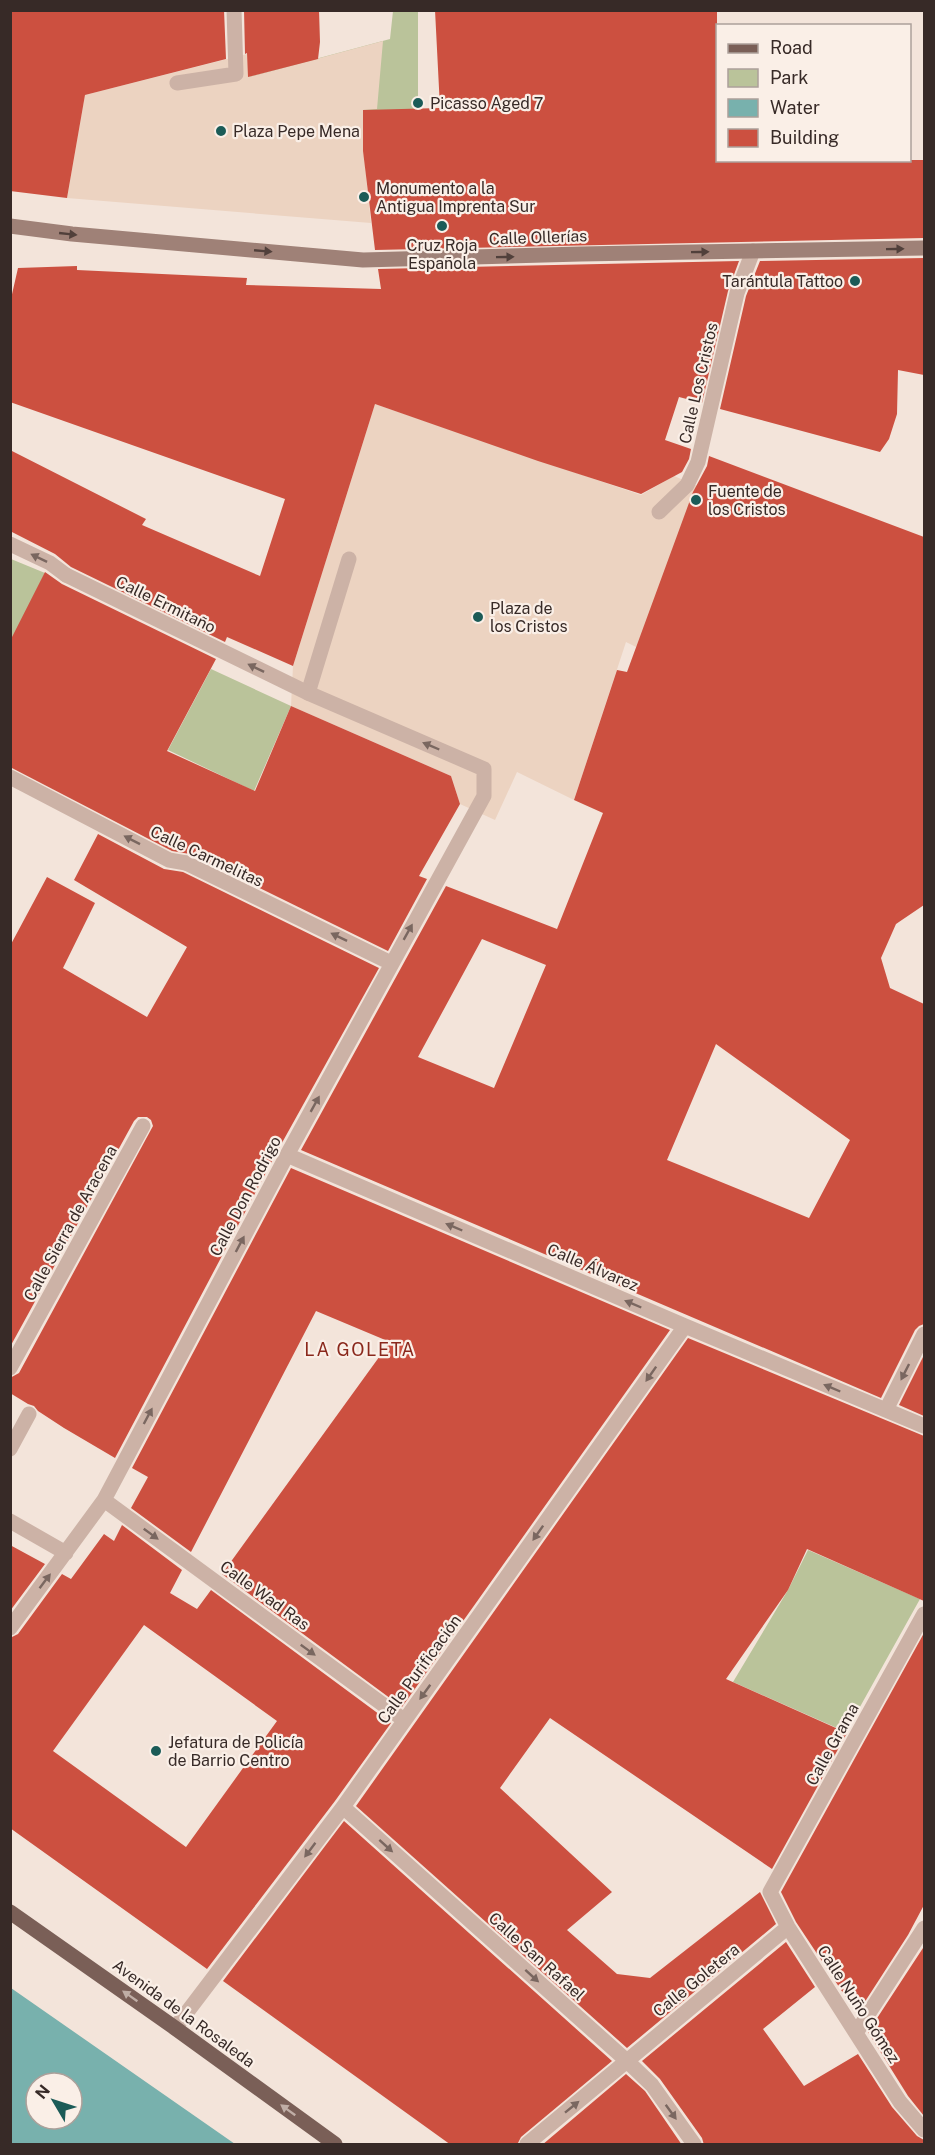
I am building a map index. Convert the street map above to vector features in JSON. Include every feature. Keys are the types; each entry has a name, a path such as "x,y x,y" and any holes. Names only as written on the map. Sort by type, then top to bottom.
{"main road":[{"name":"Avenida de la Rosaleda","path":"10,1912 175,2028 335,2145"}],"street":[{"path":"177,83 236,74 234,10"},
{"name":"Calle Ollerías","path":"10,226 72,234 363,260 924,248"},
{"name":"Calle Los Cristos","path":"660,512 687,485 698,462 737,293 753,251"},
{"name":"Calle Ermitaño","path":"10,544 50,563 66,575 308,693"},
{"path":"308,693 349,559"},
{"name":"Calle Don Rodrigo","path":"10,1628 104,1500 287,1155 484,796 484,769 308,693"},
{"name":"Calle Carmelitas","path":"10,777 169,860 186,863 392,963"},
{"name":"Calle Sierra de Aracena","path":"10,1368 143,1126"},
{"name":"Calle Álvarez","path":"287,1155 924,1426"},
{"name":"Calle Purificación","path":"175,2028 343,1807 685,1326"},
{"path":"886,1410 924,1334"},
{"path":"10,1449 29,1414"},
{"name":"Calle Wad Ras","path":"104,1500 404,1720"},
{"path":"10,1521 66,1553"},
{"name":"Calle Grama","path":"770,1892 924,1614"},
{"name":"Calle San Rafael","path":"343,1807 652,2085 694,2145"},
{"name":"Calle Nuño Gómez","path":"770,1892 788,1927 900,2102 924,2130"},
{"name":"Calle Goletera","path":"527,2145 788,1927"},
{"path":"856,2033 924,1928"}],"green space":[{"path":"393,11 418,11 418,121 249,127 248,77 390,39"},
{"path":"11,559 45,573 11,641"},
{"path":"211,669 291,706 254,791 168,750"},
{"path":"808,1550 920,1599 846,1732 733,1682 788,1590"}],"shaded area":[{"name":"Plaza Pepe Mena","path":"383,41 377,109 363,110 363,147 371,223 67,198 85,95 247,54 249,77"},
{"name":"Plaza de los Cristos","path":"375,404 641,495 674,476 707,490 636,647 626,642 574,800 517,772 495,820 460,804 451,776 291,706 293,666"}],"water":[{"path":"11,1988 235,2144 11,2144"}],"building":[{"path":"10,10 224,10 226,59 85,95 67,198 10,191"},
{"path":"244,10 319,10 318,59 248,77"},
{"path":"435,10 717,10 716,162 911,162 911,160 924,160 924,238 375,250 363,151 363,110 440,108"},
{"path":"924,258 924,375 898,370 897,414 889,439 880,452 720,409 746,296 760,261"},
{"path":"739,261 728,291 702,403 679,397 665,440 691,449 689,459 682,472 641,494 375,404 293,666 227,637 225,642 71,567 55,554 10,531 10,450 146,519 142,525 260,576 285,499 10,402 10,303 18,268 77,266 77,270 247,278 246,285 381,289 378,269"},
{"path":"709,456 924,537 924,905 896,924 881,958 890,988 924,1004 924,1324 915,1330 881,1398 301,1150 446,886 557,929 603,813 574,800 617,670 627,672 693,492 707,466","holes":["482,939 546,965 494,1088 418,1057","716,1044 850,1140 809,1218 667,1160"]},
{"path":"45,572 62,584 216,659 167,751 255,791 291,706 451,776 460,804 419,876 427,879 388,951 190,854 172,851 10,767 10,641"},
{"path":"98,834 164,869 183,872 379,968 278,1150 115,1458 10,1393 10,1378 19,1373 153,1126 147,1117 138,1117 134,1121 10,1347 10,946 47,877 95,903 63,968 147,1017 187,947 74,880"},
{"path":"291,1168 670,1330 402,1707 222,1574 390,1342 316,1311 191,1552 131,1508 148,1477 132,1468"},
{"path":"688,1338 924,1436 924,1601 807,1549 788,1590 726,1679 847,1733 772,1869 550,1718 500,1788 612,1892 567,1930 617,1974 650,1978 760,1892 776,1924 627,2048 356,1806"},
{"path":"924,1355 924,1416 899,1405"},
{"path":"122,1525 182,1570 170,1593 197,1609 211,1590 391,1723 335,1801 207,1969 10,1828 10,1638 18,1634 62,1574 71,1579 104,1534 114,1541","holes":["144,1625 277,1721 186,1847 53,1751"]},
{"path":"10,1545 45,1564 10,1611"},
{"path":"924,1633 924,1905 908,1935 857,2014 796,1922 781,1892"},
{"path":"344,1821 612,2061 521,2137 517,2145 451,2145 223,1981"},
{"path":"786,1942 815,1987 763,2029 804,2086 858,2054 892,2107 917,2136 924,2140 924,2145 704,2145 702,2138 660,2079 642,2061"},
{"path":"923,1948 924,2116 908,2096 868,2032"},
{"path":"626,2074 645,2091 682,2145 542,2145"}],"place":[{"name":"Picasso Aged 7","path":"418,103"},
{"name":"Plaza Pepe Mena","path":"221,131"},
{"name":"Monumento a la Antigua Imprenta Sur","path":"364,197"},
{"name":"Cruz Roja Española","path":"442,226"},
{"name":"Tarántula Tattoo","path":"855,281"},
{"name":"Fuente de los Cristos","path":"696,500"},
{"name":"Plaza de los Cristos","path":"478,617"},
{"name":"Jefatura de Policía de Barrio Centro","path":"156,1751"}],"district":[{"name":"LA GOLETA","path":"360,1350"}]}
